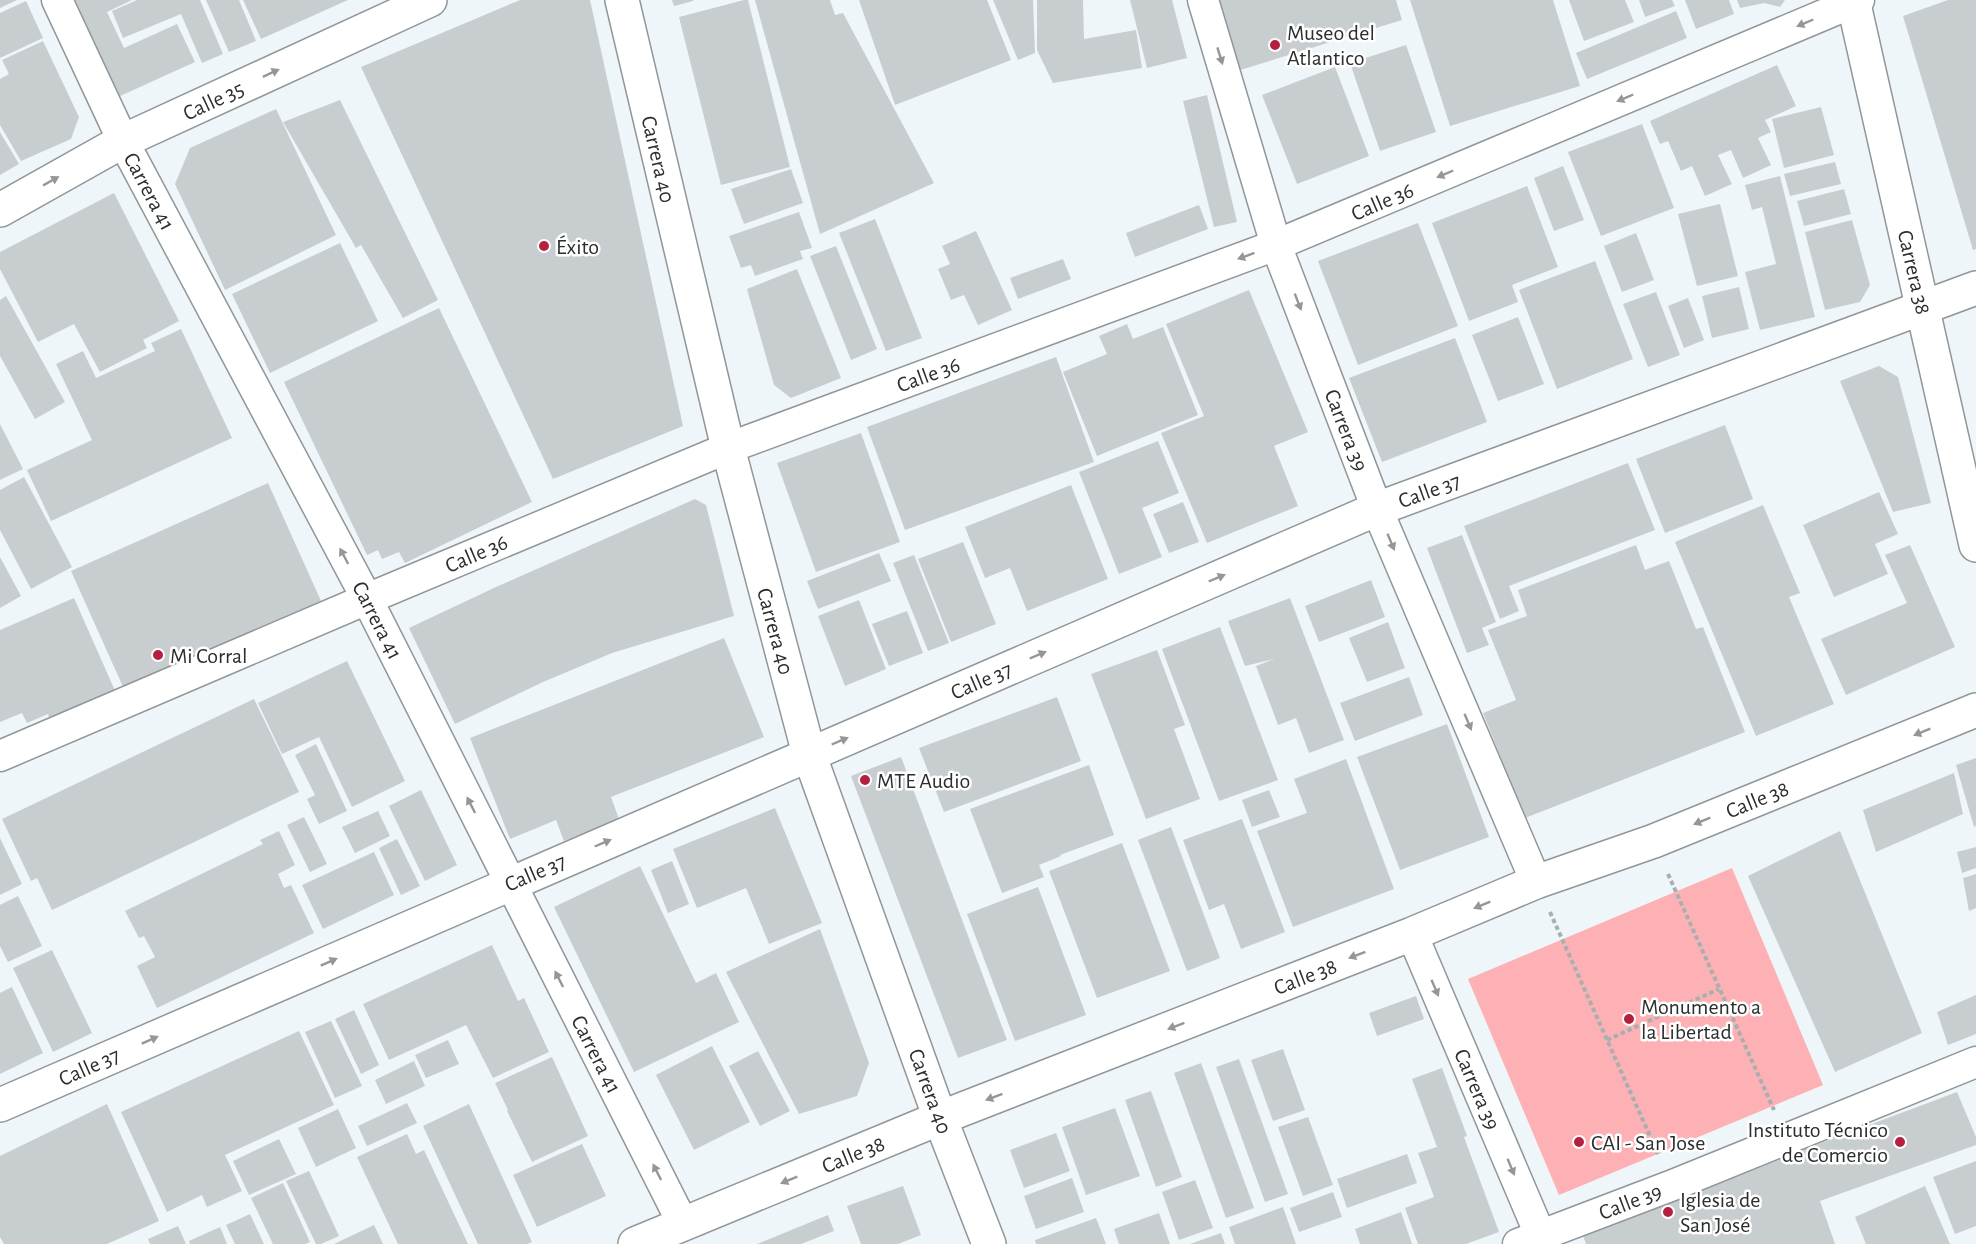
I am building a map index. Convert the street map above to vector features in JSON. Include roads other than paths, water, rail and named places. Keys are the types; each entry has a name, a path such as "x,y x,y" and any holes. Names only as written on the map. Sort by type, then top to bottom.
{"street":[{"name":"Carrera 41","path":"57,0 123,141 367,599 688,1234"},
{"name":"Calle 35","path":"0,210 123,141 430,0"},
{"name":"Carrera 40","path":"622,0 728,448 809,754 940,1118 989,1244"},
{"name":"Carrera 39","path":"1203,0 1276,245 1377,509 1536,882"},
{"name":"Calle 36","path":"0,756 728,448 1276,245 1855,1"},
{"name":"Carrera 38","path":"1855,1 1976,545"},
{"name":"Calle 37","path":"0,1105 1377,509 1976,288"},
{"name":"Calle 38","path":"635,1244 688,1234 940,1118 1412,934 1536,882 1654,841 1976,710"},
{"name":"Carrera 39","path":"1412,934 1534,1241"},
{"name":"Calle 39","path":"1534,1241 1976,1062"}],"place":[{"name":"Museo del Atlantico","path":"1275,45"},
{"name":"Éxito","path":"544,246"},
{"name":"Mi Corral","path":"158,655"},
{"name":"MTE Audio","path":"865,780"},
{"name":"Monumento a la Libertad","path":"1629,1019"},
{"name":"CAI - San Jose","path":"1579,1142"},
{"name":"Instituto Técnico de Comercio","path":"1900,1142"},
{"name":"Iglesia de San José","path":"1668,1212"}]}
